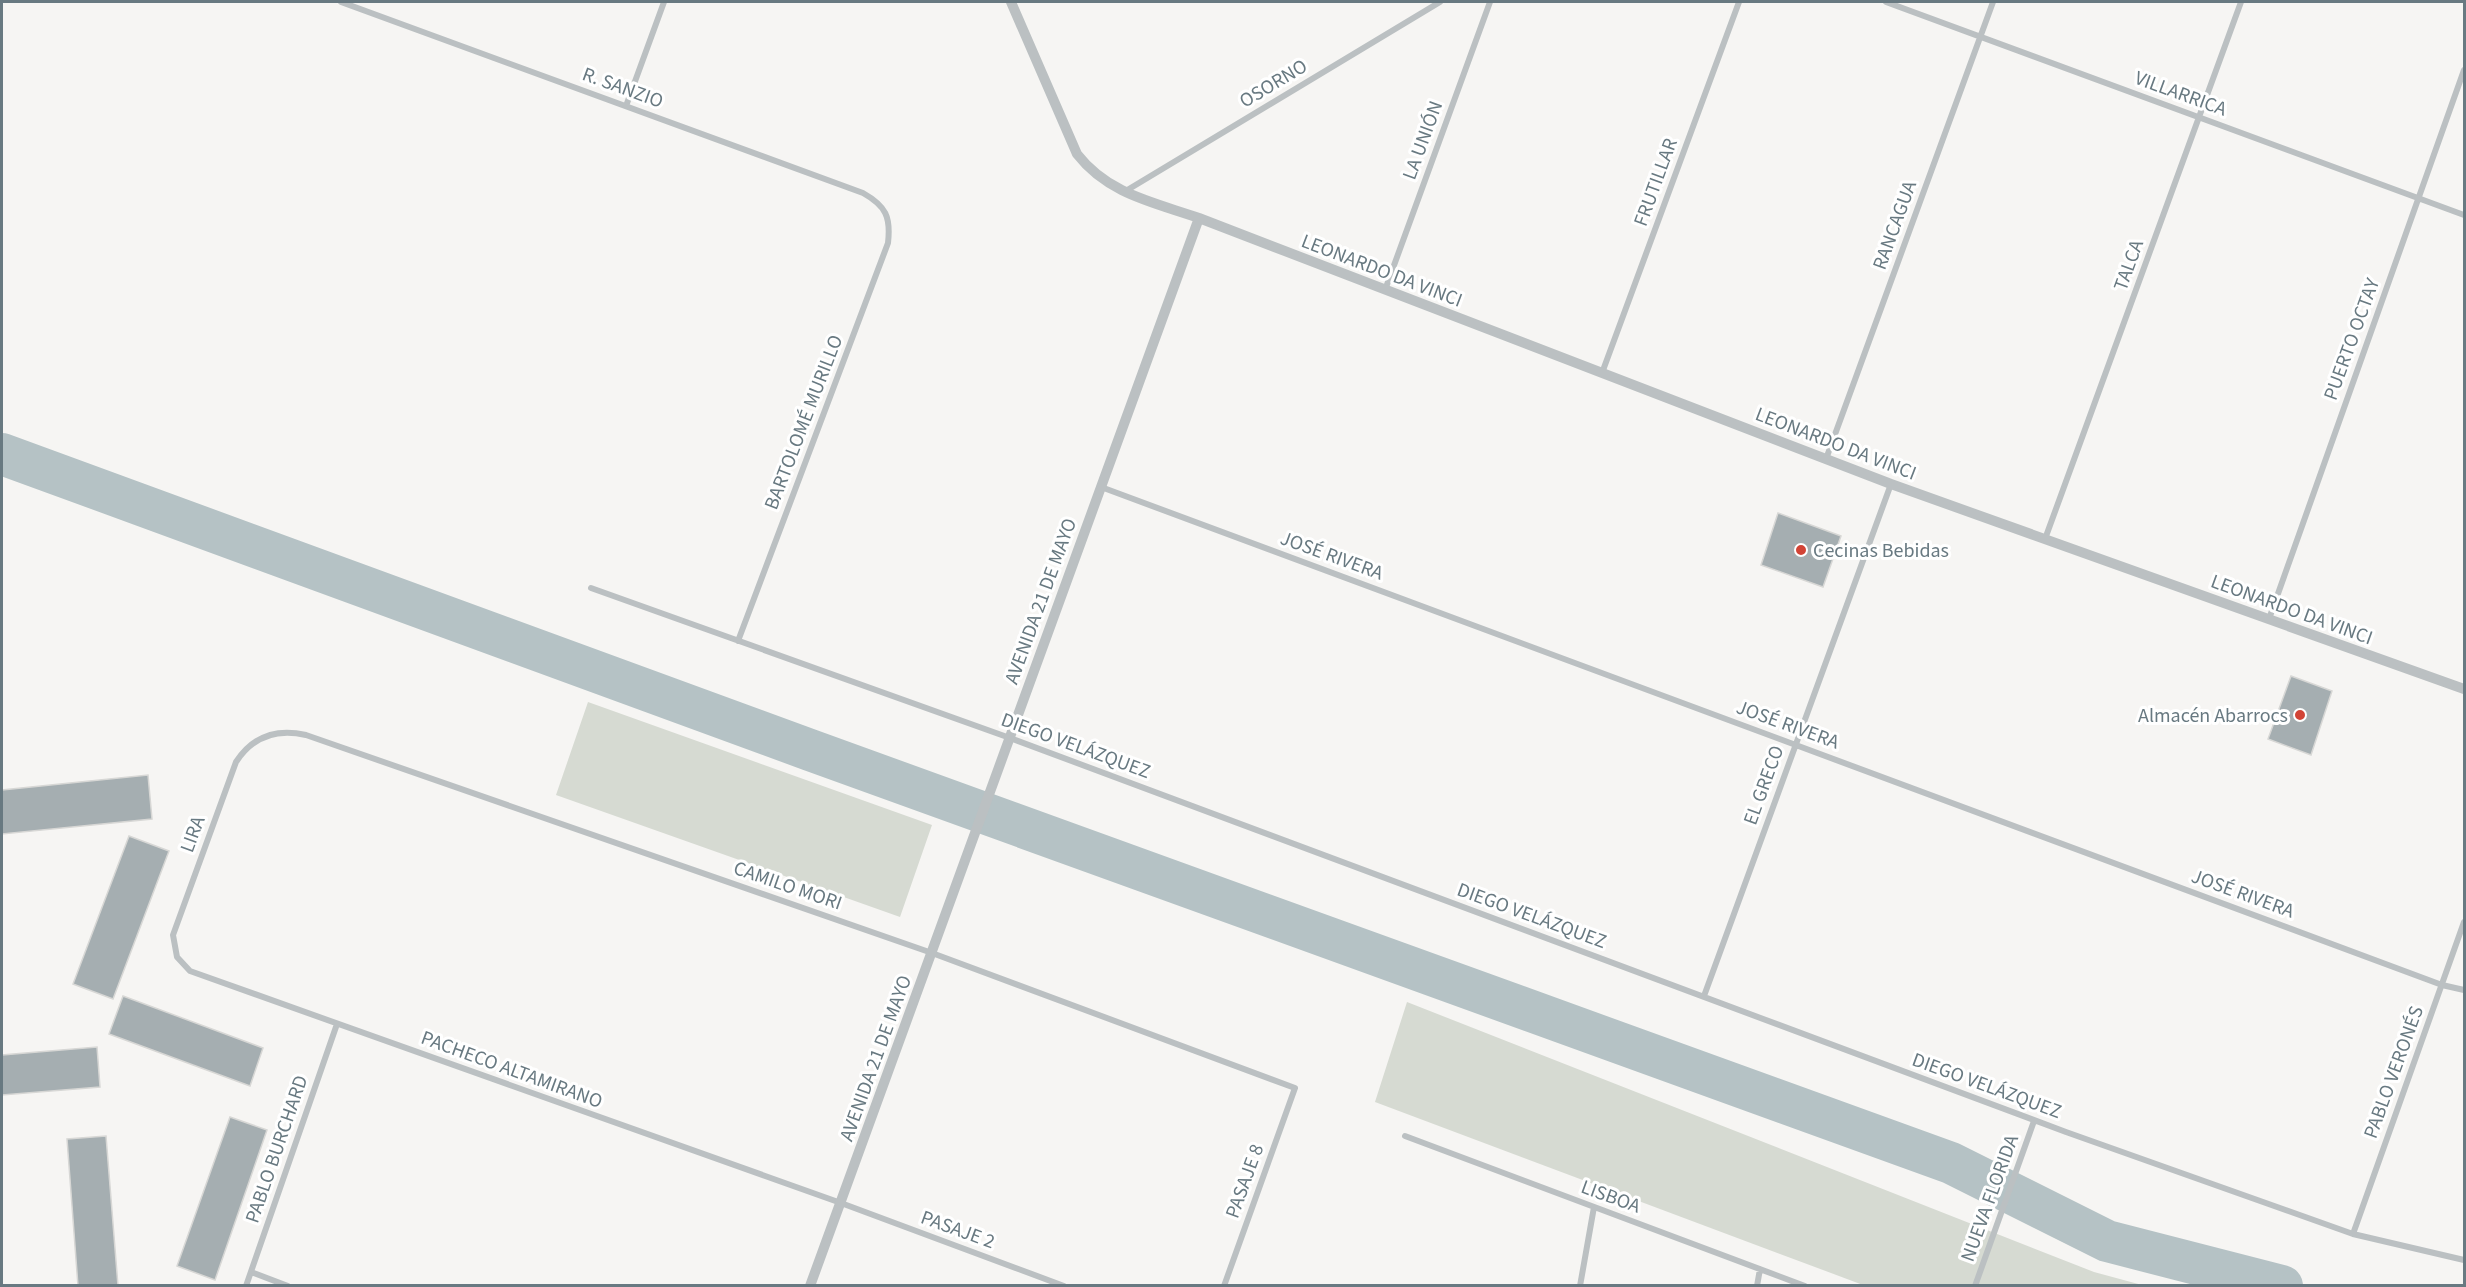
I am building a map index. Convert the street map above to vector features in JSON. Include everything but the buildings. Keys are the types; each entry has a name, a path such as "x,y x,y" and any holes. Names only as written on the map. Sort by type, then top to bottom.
{"street":[{"name":"R. SANZIO","path":"341,2 863,194 877,201 886,213"},
{"path":"626,106 664,2"},
{"path":"1011,2 1077,154 1097,176 1124,193 1199,218"},
{"name":"OSORNO","path":"1124,193 1440,2"},
{"name":"LA UNIÓN","path":"1385,290 1490,2"},
{"name":"FRUTILLAR","path":"1602,373 1739,2"},
{"name":"VILLARRICA","path":"1886,2 2464,216"},
{"name":"RANCAGUA","path":"1826,459 1993,2"},
{"name":"TALCA","path":"2045,539 2241,2"},
{"name":"PUERTO OCTAY","path":"2268,619 2464,70"},
{"name":"BARTOLOMÉ MURILLO","path":"738,641 888,243 890,228 886,213"},
{"name":"LEONARDO DA VINCI","path":"1199,218 1891,484 2464,689"},
{"name":"AVENIDA 21 DE MAYO","path":"810,1286 1199,218"},
{"name":"EL GRECO","path":"1704,996 1891,484"},
{"name":"JOSÉ RIVERA","path":"1100,487 2442,985 2464,990"},
{"name":"DIEGO VELÁZQUEZ","path":"591,588 1010,738 2034,1121 2353,1233 2464,1260"},
{"name":"CAMILO MORI","path":"265,735 285,732 306,735 932,953 1295,1088"},
{"name":"LIRA","path":"177,957 172,935 236,762 253,741 265,735"},
{"name":"PABLO VERONÉS","path":"2353,1233 2464,922"},
{"name":"PACHECO ALTAMIRANO","path":"177,957 190,971 841,1203"},
{"name":"PABLO BURCHARD","path":"246,1286 337,1024"},
{"name":"PASAJE 8","path":"1224,1286 1295,1088"},
{"name":"NUEVA FLORIDA","path":"1975,1286 2034,1121"},
{"name":"LISBOA","path":"1405,1136 1805,1286"},
{"name":"PASAJE 2","path":"841,1203 1064,1286"},
{"path":"1580,1286 1594,1207"},
{"path":"1757,1286 1760,1269"},
{"path":"251,1272 288,1286"}],"shaded area":[{"path":"588,702 932,825 900,917 556,795"},
{"path":"1407,1002 2094,1272 2142,1285 1863,1285 1375,1102"}],"waterway":[{"path":"2,454 810,750 1951,1163 2107,1241 2282,1286"}],"place":[{"name":"Cecinas Bebidas","path":"1801,550"},
{"name":"Almacén Abarrocs","path":"2300,715"}]}
